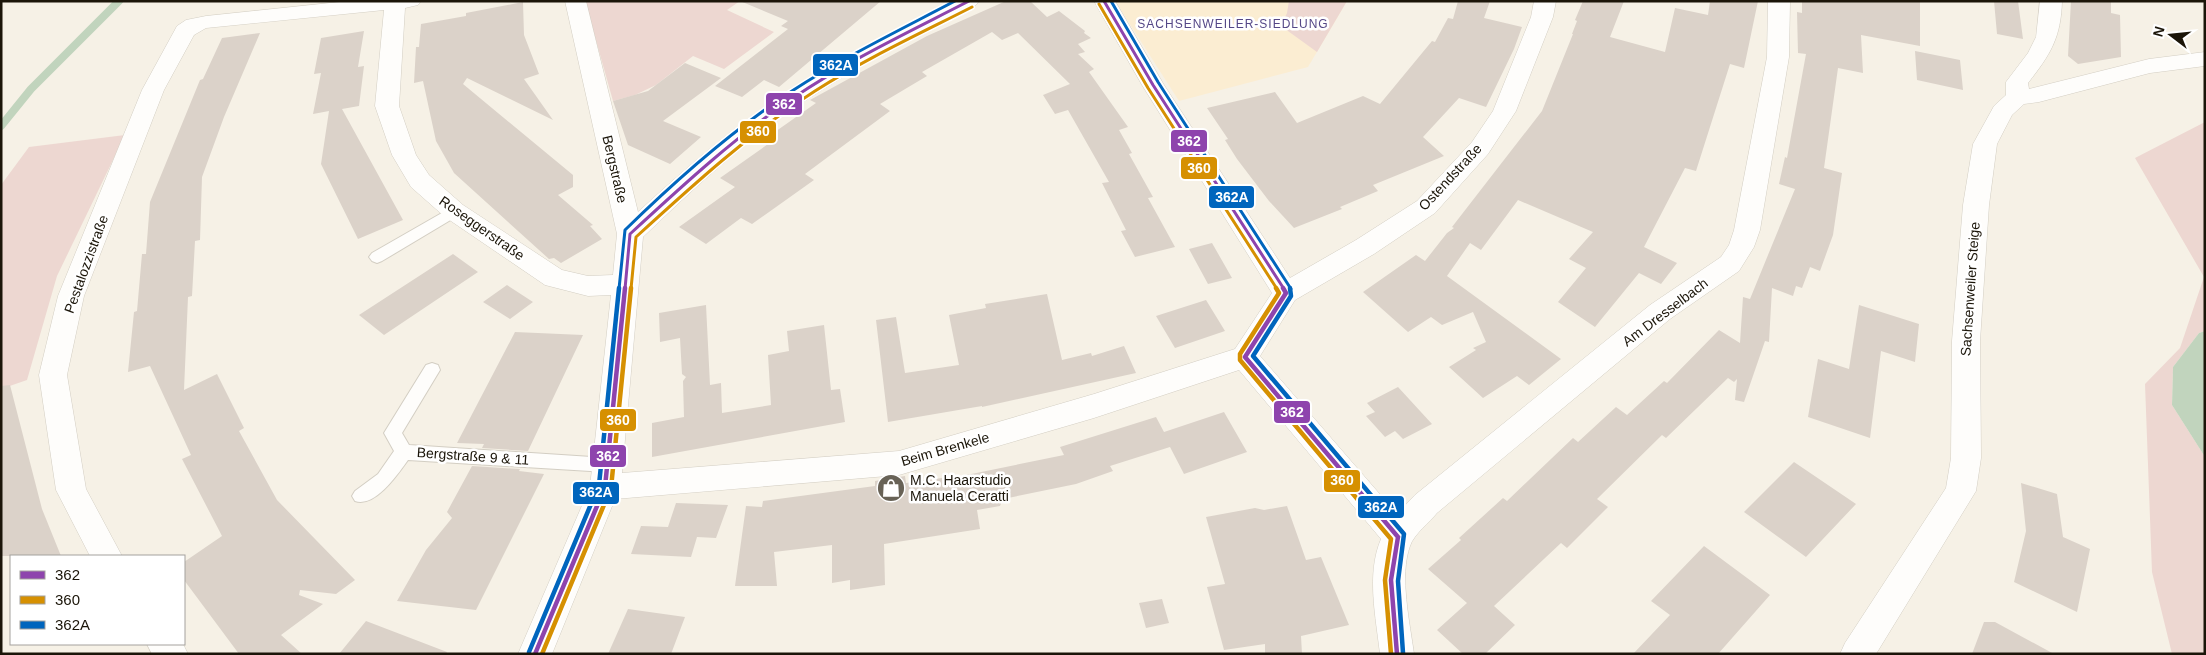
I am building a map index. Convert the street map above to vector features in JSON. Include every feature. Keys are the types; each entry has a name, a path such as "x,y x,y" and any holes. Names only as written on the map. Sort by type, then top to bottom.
{"street":[{"name":"Bergstraße","path":"535,654 606,476 630,234 575,1"},
{"path":"630,234 679,188 793,99 853,62 969,1"},
{"path":"1104,1 1153,85 1286,293 1245,357 1398,537 1391,558 1391,593 1397,654"},
{"name":"Ostendstraße","path":"1286,293 1365,247 1426,207 1480,148 1504,111 1542,17 1545,1"},
{"name":"Am Dresselbach","path":"1398,537 1426,504 1660,312 1730,264 1741,247 1749,221 1778,57 1780,1"},
{"path":"2051,1 2051,24 2043,49 2017,82 2018,97 2039,95 2149,66 2205,59"},
{"name":"Pestalozzistraße","path":"105,555 71,490 53,375 71,296 166,58 185,31 194,25 206,22 403,2"},
{"name":"Roseggerstraße","path":"403,2 387,106 404,155 420,181 454,211 554,278 588,286 625,284"},
{"name":"Sachsenweiler Steige","path":"1857,654 1962,491 1966,458 1966,341 1976,205 1985,144 2002,111 2018,97"},
{"name":"Beim Brenkele","path":"606,476 899,463 1094,406 1245,357"}],"lane":[{"path":"377,257 454,211"},
{"name":"Bergstraße 9 & 11","path":"432,370 393,433 404,452 606,476"},
{"path":"361,496 384,479 404,452"}],"shaded area":[{"path":"585,1 740,1 727,10 774,32 724,69 693,56 656,85 635,95 613,101"},
{"path":"1115,1 1347,1 1308,67 1179,101"},
{"path":"1289,1 1347,1 1317,52 1281,26 1287,13"},
{"path":"2205,122 2205,331 2199,333 2173,367 2172,405 2205,457 2205,654 2172,654 2152,572 2145,384 2180,348 2204,277 2135,158"},
{"path":"125,135 57,276 27,380 1,389 1,185 29,147"},
{"path":"2205,331 2205,457 2172,405 2173,367 2199,333"}],"building":[{"path":"740,1 881,1 779,87 764,80 742,97 715,86 788,29 781,26 788,21"},
{"path":"1006,1 1030,1 1047,17 1059,11 1091,38 1078,44 1085,52 1078,54 1094,69 1089,72 1128,127 1119,130 1132,153 1129,154 1153,197 1148,198 1175,247 1135,257 1121,231 1126,230 1102,183 1109,182 1068,110 1055,114 1043,95 1070,84 1018,33 1002,40 992,32 922,72 927,76 880,104 890,111 805,174 814,180 752,224 741,218 706,244 679,227 735,187 720,178 778,137 772,134 816,103 810,100 927,36"},
{"path":"1458,1 1490,1 1484,18 1522,27 1514,49 1486,107 1459,98 1423,137 1444,156 1373,185 1378,191 1340,207 1342,209 1294,228 1269,201 1237,159 1225,140 1228,139 1207,108 1275,92 1297,123 1363,96 1380,104 1432,41 1435,42 1448,18 1453,19"},
{"path":"1583,1 1624,1 1610,37 1665,52 1675,8 1708,15 1710,1 1758,1 1744,68 1730,64 1696,171 1685,168 1644,247 1677,263 1661,284 1639,273 1595,327 1558,302 1586,268 1569,259 1593,232 1518,200 1481,250 1470,243 1447,276 1561,359 1529,385 1517,376 1483,398 1449,367 1476,350 1473,348 1486,342 1473,312 1442,325 1431,317 1408,332 1363,292 1416,255 1425,261 1447,233 1454,228 1452,227 1542,111 1573,34 1577,21 1575,20"},
{"path":"1802,1 1920,1 1920,46 1861,35 1863,73 1838,68 1824,168 1842,173 1833,235 1820,271 1810,267 1802,288 1796,286 1793,296 1772,288 1769,342 1765,341 1744,402 1735,400 1737,379 1734,382 1728,378 1666,438 1662,435 1597,499 1608,507 1567,548 1561,543 1494,606 1515,625 1485,654 1463,654 1437,630 1467,603 1428,569 1461,540 1459,538 1503,498 1507,501 1573,438 1578,442 1616,407 1627,415 1664,381 1667,383 1719,330 1740,343 1743,297 1750,299 1795,189 1779,184 1785,157 1787,158 1806,54 1798,53 1797,12 1802,13"},
{"path":"1994,1 2018,1 2023,39 1997,34"},
{"path":"2071,1 2111,1 2111,13 2120,15 2121,57 2078,64 2068,56"},
{"path":"523,2 524,35 539,74 524,79 553,120 467,78 463,84 573,175 573,187 558,195 593,225 590,226 602,239 561,263 554,258 549,259 454,173 436,141 423,81 414,83 416,47 419,47 421,24 466,16 466,13"},
{"path":"364,31 358,67 364,66 359,106 342,109 403,220 358,239 321,164 329,111 313,114 321,73 314,74 321,38"},
{"path":"260,33 224,117 202,177 200,240 195,241 192,296 188,297 184,390 217,374 244,428 239,431 277,500 355,580 336,594 300,590 299,595 323,604 281,635 302,654 239,654 185,581 185,561 222,536 182,459 191,455 150,366 128,372 134,312 137,311 142,254 146,254 150,202 200,80 203,79 222,38"},
{"path":"1915,51 1960,60 1963,90 1917,80"},
{"path":"685,63 721,78 663,121 701,137 670,164 628,145 613,101 648,91"},
{"path":"1212,243 1232,278 1208,284 1189,249"},
{"path":"453,254 478,272 384,335 359,315"},
{"path":"507,285 533,302 510,319 483,302"},
{"path":"1047,294 1062,360 1091,353 1092,356 1124,346 1136,373 982,407 888,422 876,320 896,317 905,373 959,365 949,315 986,308 985,304"},
{"path":"1206,300 1225,331 1175,348 1156,316"},
{"path":"706,305 710,385 721,383 722,413 771,405 768,355 789,351 787,331 824,325 831,390 840,389 845,422 652,457 652,423 684,417 683,381 686,377 682,374 680,338 660,342 659,313"},
{"path":"1859,305 1919,324 1915,362 1881,351 1870,438 1808,417 1818,359 1849,369"},
{"path":"515,332 583,335 528,451 482,448 484,444 457,443"},
{"path":"10,385 42,509 61,555 1,556 1,386"},
{"path":"1398,387 1432,424 1403,439 1395,431 1385,437 1366,416 1375,412 1367,403"},
{"path":"1224,412 1247,452 1184,474 1170,447 1110,466 1113,471 1076,484 1003,499 1000,506 977,510 980,529 884,544 885,585 850,590 850,580 832,583 832,545 774,552 777,586 735,586 746,506 762,507 763,501 875,486 875,481 905,476 906,483 942,478 942,480 1064,455 1060,447 1156,417 1164,432"},
{"path":"1794,462 1856,504 1806,557 1744,512"},
{"path":"472,466 520,469 519,471 544,474 476,610 397,601 426,550 452,518 447,512"},
{"path":"2021,483 2057,494 2063,537 2090,549 2077,612 2014,582 2026,531"},
{"path":"676,503 728,505 716,538 697,537 691,557 631,554 641,526 668,527"},
{"path":"1287,506 1306,560 1321,557 1349,625 1301,636 1302,654 1265,654 1265,644 1224,650 1207,587 1225,584 1206,517 1255,508 1264,510"},
{"path":"1704,546 1770,595 1718,654 1633,654 1670,615 1651,601"},
{"path":"1162,599 1169,623 1146,628 1139,603"},
{"path":"628,609 685,617 671,654 608,654"},
{"path":"366,621 447,652 446,654 339,654"},
{"path":"1984,622 1995,622 2054,654 1972,654"}],"waterway":[{"path":"1,126 31,89 119,1"}],"transit line":[{"name":"362A","path":"529,652 599,485 625,230 705,156 770,106 872,44 955,1"},
{"name":"362","path":"535,654 605,487 630,234 689,180 771,113 814,84 857,59 969,1"},
{"name":"362","path":"1104,1 1153,85 1286,293 1245,357 1398,537"},
{"name":"362A","path":"1111,1 1158,82 1292,291 1291,296 1253,356 1404,534 1398,581 1403,653"},
{"name":"360","path":"1099,4 1148,88 1279,293 1240,354 1240,360 1391,539 1385,580 1391,654"},
{"name":"360","path":"542,654 611,488 636,237 734,151 796,104 860,65 972,7"},
{"name":"362","path":"1397,654 1391,580 1398,537"}],"place":[{"name":"M.C. Haarstudio Manuela Ceratti","path":"891,488"}],"district":[{"name":"SACHSENWEILER-SIEDLUNG","path":"1233,24"}]}
